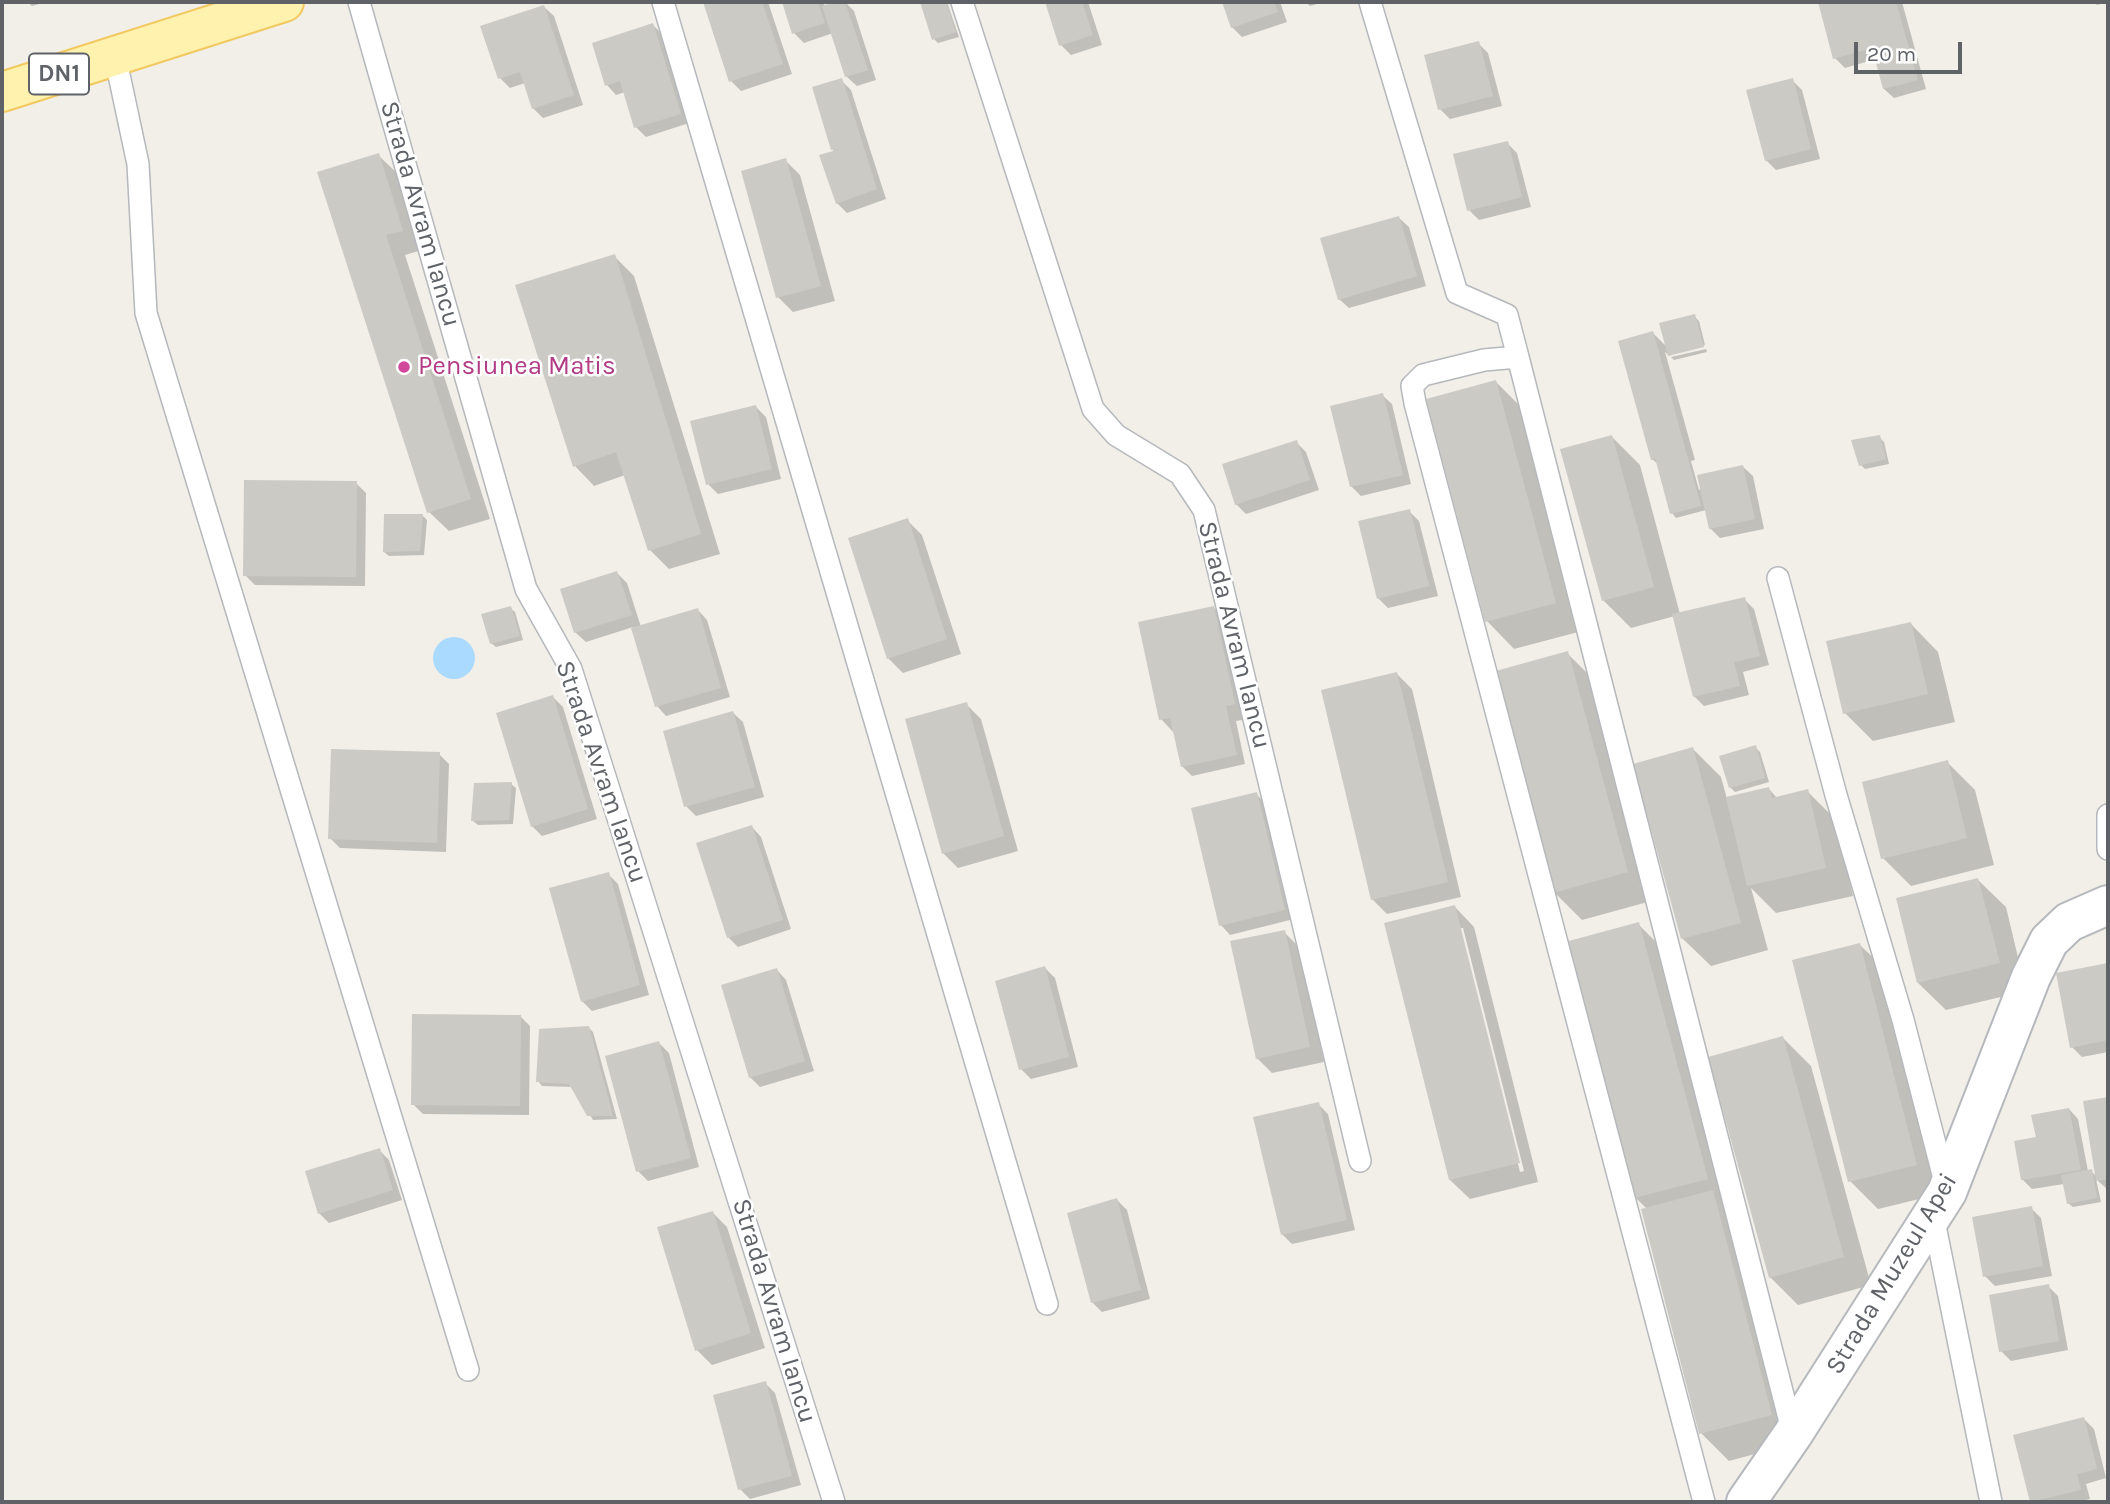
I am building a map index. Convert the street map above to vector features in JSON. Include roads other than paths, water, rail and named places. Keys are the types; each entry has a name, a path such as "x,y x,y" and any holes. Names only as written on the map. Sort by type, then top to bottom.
{"main road":[{"name":"DN1","path":"2,92 284,2"}],"street":[{"name":"Strada Muzeul Apei","path":"1746,1502 1793,1434 1940,1204 2031,976 2049,941 2068,922 2108,905"}],"lane":[{"name":"Strada Avram Iancu","path":"359,2 526,589 571,668 834,1502"},
{"path":"663,2 1047,1304"},
{"name":"Strada Avram Iancu","path":"962,2 1093,409 1116,435 1180,474 1204,510 1360,1161"},
{"path":"1370,2 1457,293 1507,314 1793,1434"},
{"path":"115,56 138,164 146,313 468,1370"},
{"path":"1518,357 1484,360 1423,375 1412,386 1704,1502"},
{"path":"1778,578 1836,794 1903,1020 1940,1204 1991,1502"},
{"path":"2108,815 2108,849"}],"water":[{"path":"454,637 469,643 475,658 469,673 454,679 439,673 433,658 439,643"}],"place":[{"name":"Pensiunea Matis","path":"404,367"}]}
